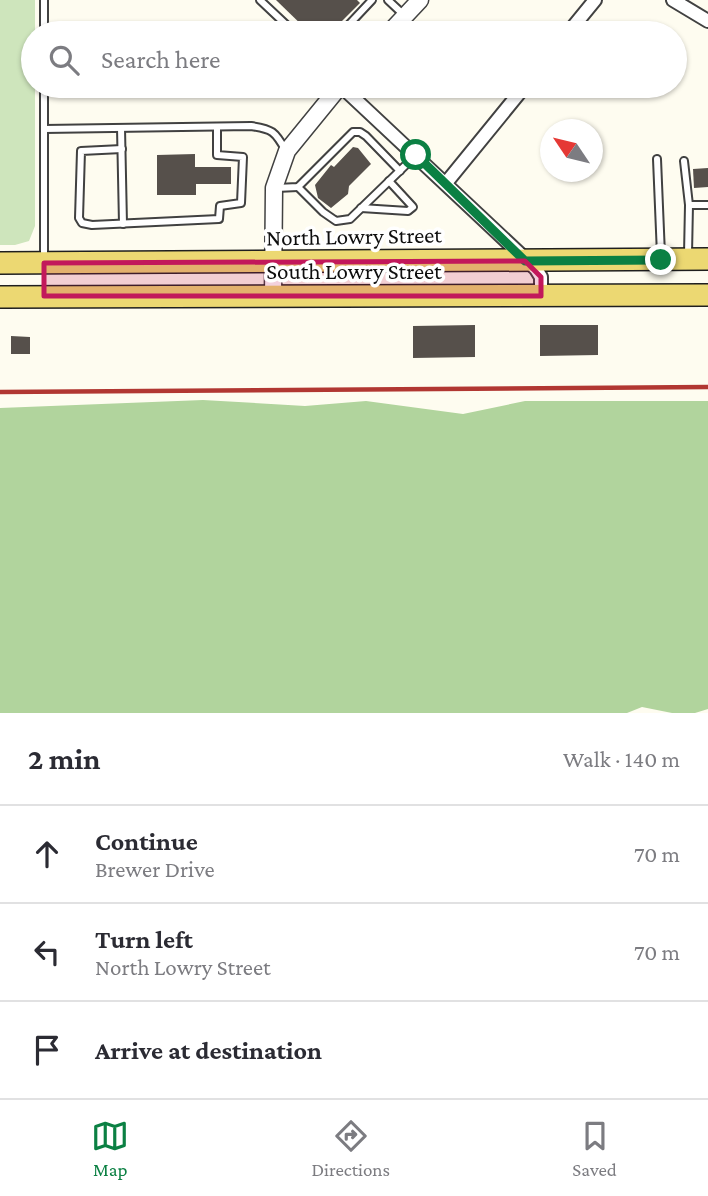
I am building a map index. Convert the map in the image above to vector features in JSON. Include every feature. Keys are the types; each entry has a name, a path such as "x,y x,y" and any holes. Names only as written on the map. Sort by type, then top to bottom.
{"main road":[{"name":"North Lowry Street","path":"0,263 698,259"},
{"path":"44,262 44,296"},
{"name":"South Lowry Street","path":"0,297 708,295"}],"street":[{"path":"400,21 420,0"},
{"path":"578,21 595,0"},
{"path":"673,0 708,21"},
{"path":"273,298 274,188 287,152 330,98"},
{"path":"353,98 536,269 541,277 541,296"},
{"path":"446,183 515,98"}],"lane":[{"path":"44,0 44,21"},
{"path":"260,0 282,21"},
{"path":"352,21 372,0"},
{"path":"388,0 405,16"},
{"path":"44,98 44,262"},
{"path":"44,129 251,126 270,129 287,152"},
{"path":"122,149 81,151 79,218 82,223 123,224 219,219 220,206 241,203 243,157 217,155 217,127"},
{"path":"121,128 123,224"},
{"path":"274,188 298,187 353,132 366,136 400,170"},
{"path":"298,187 336,221 350,219 416,155"},
{"path":"657,159 661,260"},
{"path":"684,161 698,259"},
{"path":"361,208 408,211 413,207 389,181"},
{"path":"689,205 708,205"}],"highlighted area":[{"path":"525,261 541,277 541,296 44,296 44,263"}],"green space":[{"path":"0,0 35,0 35,21 21,21 21,98 35,98 35,226 29,241 0,245"},
{"path":"203,400 305,406 366,401 463,414 525,401 708,401 708,709 695,713 672,713 642,707 627,713 0,713 0,408"}],"building":[{"path":"276,0 357,0 360,3 342,21 298,21"},
{"path":"353,147 358,148 371,164 349,186 348,194 331,208 318,198 315,185 331,165 334,167"},
{"path":"195,154 195,167 231,167 231,184 196,184 196,195 157,195 157,155"},
{"path":"708,168 708,187 694,188 693,169"},
{"path":"475,325 475,357 413,358 413,326"},
{"path":"540,325 598,325 598,355 540,356"},
{"path":"11,336 30,337 30,354 11,354"}],"railway":[{"path":"0,392 708,387"}],"route":[{"path":"416,155 525,261 661,260"}]}
